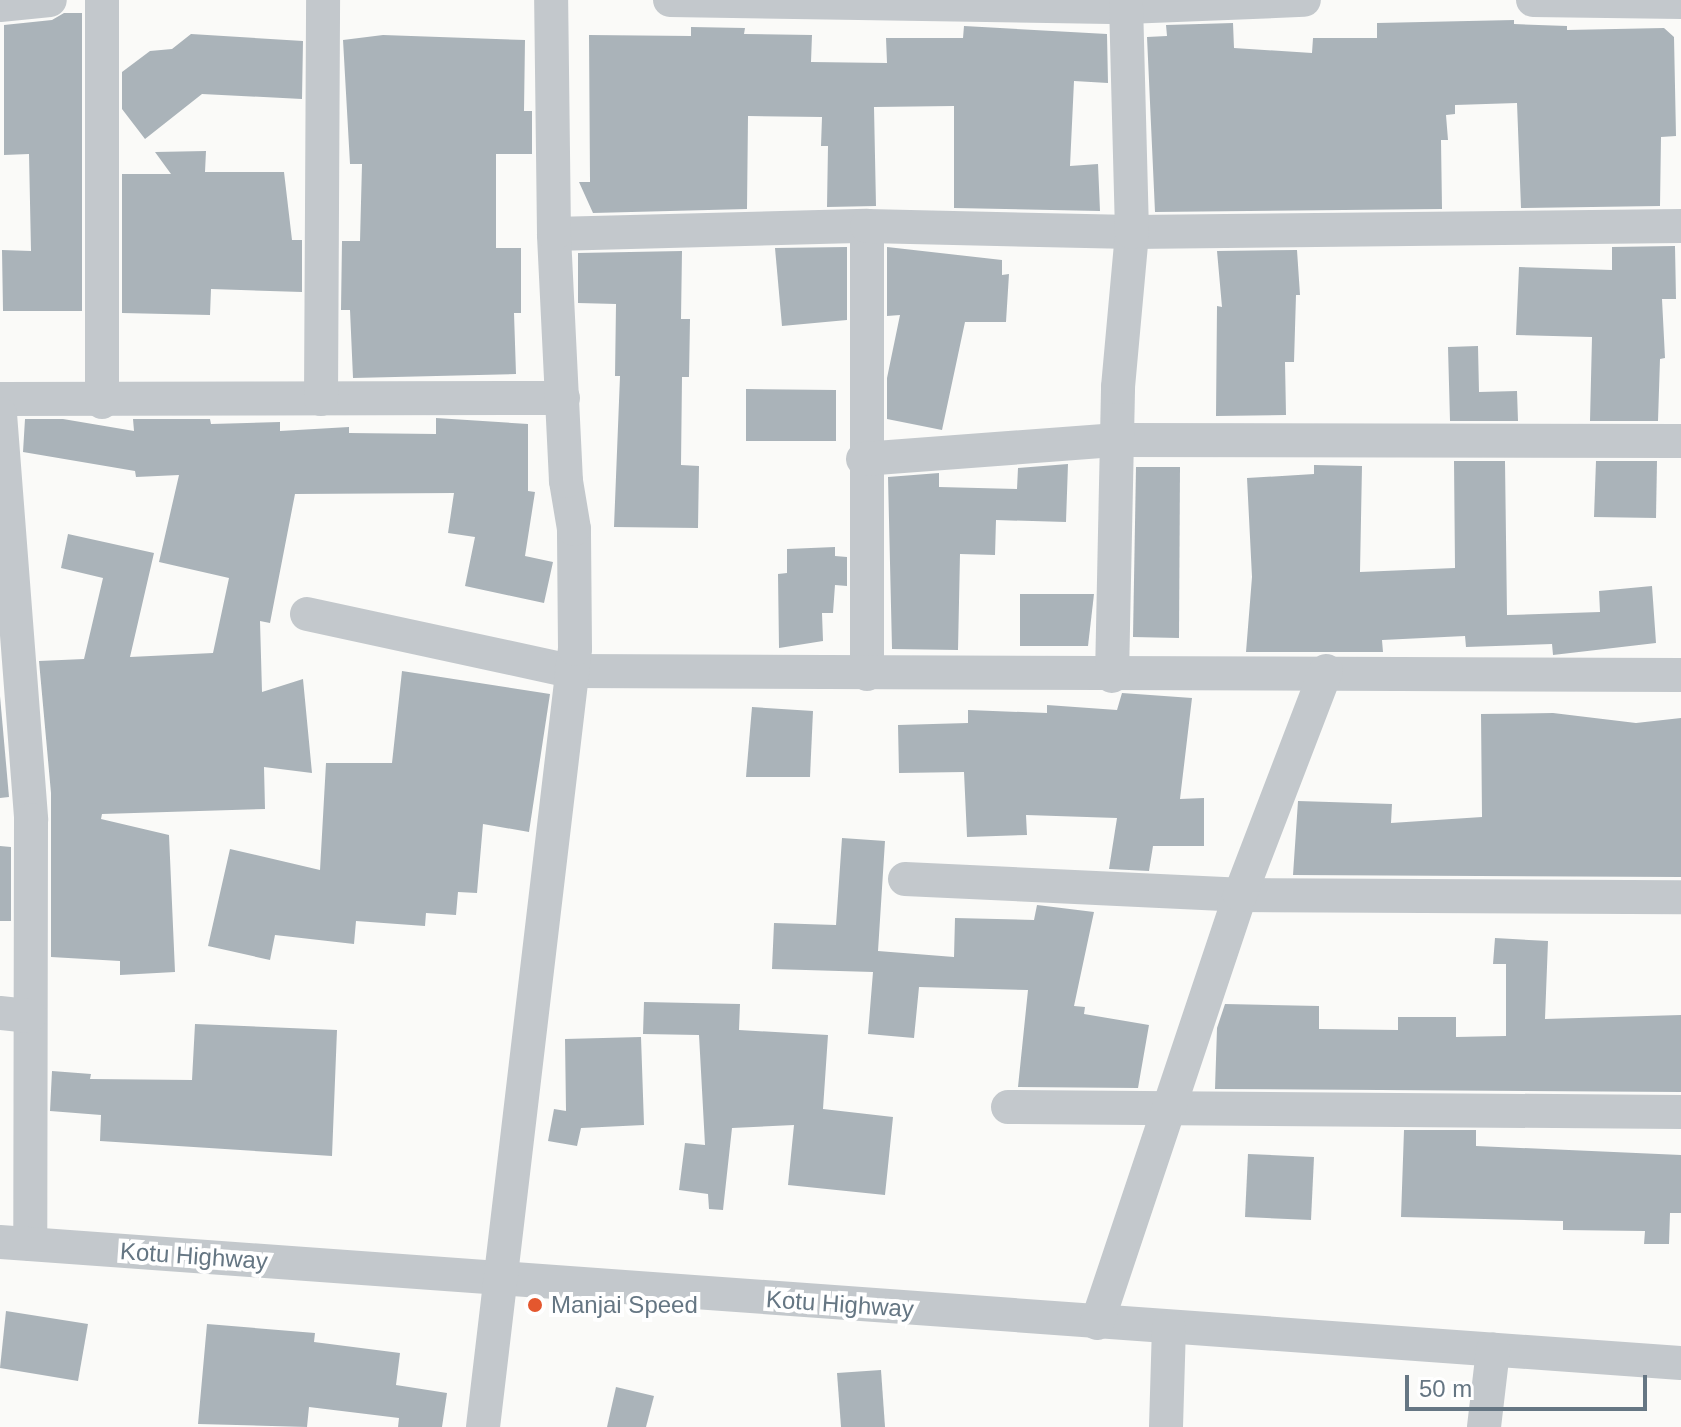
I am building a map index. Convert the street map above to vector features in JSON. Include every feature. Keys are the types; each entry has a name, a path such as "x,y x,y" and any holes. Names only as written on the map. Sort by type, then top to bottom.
{"street":[{"path":"0,5 50,0"},
{"path":"102,0 102,402"},
{"path":"321,399 323,0"},
{"path":"483,1427 504,1279 571,671 574,529 554,234 551,0"},
{"path":"670,0 1126,7 1304,0"},
{"path":"1533,0 1681,2"},
{"path":"1112,676 1117,440 1132,232 1126,7"},
{"path":"554,234 867,226 1132,232 1681,226"},
{"path":"867,226 863,459 867,674"},
{"path":"0,399 102,402 563,398"},
{"path":"0,414 16,819 15,1243"},
{"path":"863,459 1117,440 1681,441"},
{"path":"307,614 571,671 1112,676 1326,671 1681,675"},
{"path":"1097,1323 1240,895 1326,671"},
{"path":"905,879 1240,895 1681,897"},
{"path":"1008,1107 1681,1112"},
{"name":"Kotu Highway","path":"15,1243 1681,1363"},
{"path":"1166,1427 1169,1328"},
{"path":"1484,1427 1493,1350"}],"building":[{"path":"64,13 82,13 82,311 3,311 2,250 31,251 29,154 4,155 4,25 52,20"},
{"path":"1514,20 1514,24 1567,26 1567,30 1664,28 1674,37 1676,136 1661,137 1660,206 1521,208 1517,103 1455,105 1455,114 1446,115 1448,140 1441,140 1442,209 1155,212 1147,37 1167,36 1166,25 1233,23 1234,48 1312,53 1313,38 1377,38 1377,23"},
{"path":"964,26 1107,34 1108,83 1074,81 1070,166 1098,164 1100,211 954,208 954,106 874,107 876,206 827,207 828,146 821,146 822,117 748,116 747,209 593,213 579,182 590,182 589,35 691,36 691,27 745,28 744,34 812,35 811,62 887,63 886,38 963,38"},
{"path":"191,34 303,41 302,99 202,94 145,139 122,109 122,72 150,51 172,49"},
{"path":"383,35 525,40 524,111 532,111 532,154 496,154 496,248 521,248 521,313 514,313 516,374 353,378 350,310 341,310 342,241 360,241 362,164 350,164 343,40"},
{"path":"206,151 205,172 284,172 292,240 302,240 302,292 211,289 210,315 122,313 122,174 171,174 155,152"},
{"path":"1675,246 1676,299 1662,299 1665,358 1660,359 1658,421 1590,421 1592,337 1516,335 1519,267 1612,270 1612,247"},
{"path":"847,247 847,320 782,326 775,248"},
{"path":"887,247 1002,260 1002,275 1009,274 1006,322 965,322 942,430 887,419 887,378 900,315 887,316"},
{"path":"1297,250 1300,295 1296,295 1294,362 1285,362 1286,415 1216,416 1217,306 1222,307 1217,251"},
{"path":"682,251 681,319 690,319 689,377 682,377 681,465 699,466 698,528 614,527 620,376 615,376 616,304 578,303 578,253"},
{"path":"1478,346 1479,392 1517,391 1518,421 1450,421 1448,347"},
{"path":"746,389 836,390 836,441 746,441"},
{"path":"436,418 528,424 528,491 535,492 525,556 553,562 544,603 465,586 475,537 448,533 454,493 295,494 270,623 260,621 262,692 303,679 312,773 264,767 265,809 102,814 101,819 169,835 175,972 120,975 120,961 51,957 51,793 39,661 84,659 103,578 61,568 68,534 154,553 130,657 213,653 229,578 159,562 179,475 136,477 135,471 23,452 25,419 63,419 134,431 133,419 210,419 211,424 280,422 280,431 349,427 349,433 436,434"},
{"path":"1454,461 1505,461 1507,615 1600,612 1599,591 1652,586 1656,643 1553,655 1552,644 1466,647 1465,636 1382,640 1383,652 1246,652 1252,577 1247,478 1314,474 1314,465 1362,466 1360,572 1455,568"},
{"path":"1596,461 1657,461 1656,518 1594,517"},
{"path":"1068,464 1066,522 996,520 995,555 960,554 958,650 892,649 888,477 939,473 939,487 1017,489 1018,468"},
{"path":"1136,467 1180,467 1179,638 1133,637"},
{"path":"835,547 835,556 847,557 847,586 835,585 833,613 822,613 823,641 779,648 778,574 787,573 787,549"},
{"path":"1020,594 1094,594 1088,646 1020,646"},
{"path":"402,671 550,694 529,832 483,824 477,893 458,892 456,915 426,913 425,926 356,921 354,944 275,935 270,960 208,946 230,849 320,870 326,763 392,763"},
{"path":"1122,693 1192,698 1180,799 1204,798 1204,846 1153,846 1149,871 1109,869 1117,818 1026,815 1027,835 967,837 964,772 899,773 898,725 968,723 968,710 1047,713 1047,705 1117,710"},
{"path":"0,696 9,797 0,798"},
{"path":"752,707 813,711 810,777 746,777"},
{"path":"1553,713 1636,723 1681,718 1681,877 1293,875 1298,801 1392,804 1391,823 1482,817 1481,714"},
{"path":"842,838 885,841 878,951 954,957 955,918 1034,920 1037,905 1094,912 1074,1006 1085,1007 1084,1014 1149,1025 1138,1088 1018,1087 1028,990 919,987 914,1038 868,1034 873,972 772,969 774,923 836,925"},
{"path":"0,846 11,847 11,921 0,921"},
{"path":"1495,938 1548,941 1545,1019 1681,1015 1681,1092 1215,1089 1217,1028 1225,1004 1319,1006 1319,1029 1398,1030 1398,1017 1456,1017 1456,1037 1506,1036 1506,964 1493,964"},
{"path":"644,1002 740,1004 739,1030 828,1035 823,1109 893,1117 885,1195 788,1185 794,1125 732,1128 723,1210 709,1209 708,1194 679,1190 685,1143 705,1145 699,1035 643,1034"},
{"path":"195,1024 337,1030 332,1156 100,1141 101,1115 50,1111 52,1071 91,1074 90,1079 192,1080"},
{"path":"641,1037 644,1125 581,1128 577,1146 548,1141 554,1109 566,1111 565,1039"},
{"path":"1404,1130 1476,1130 1476,1146 1681,1155 1681,1213 1670,1213 1669,1244 1644,1244 1645,1231 1563,1230 1563,1221 1401,1217"},
{"path":"1248,1154 1314,1157 1311,1220 1245,1217"},
{"path":"6,1311 88,1324 78,1381 0,1368"},
{"path":"207,1324 315,1333 314,1342 400,1353 396,1385 447,1393 442,1427 398,1427 399,1418 309,1407 307,1427 198,1424"},
{"path":"881,1370 885,1427 841,1427 837,1373"},
{"path":"616,1387 654,1396 646,1427 607,1427"}],"place":[{"name":"Manjai Speed","path":"535,1305"}]}
